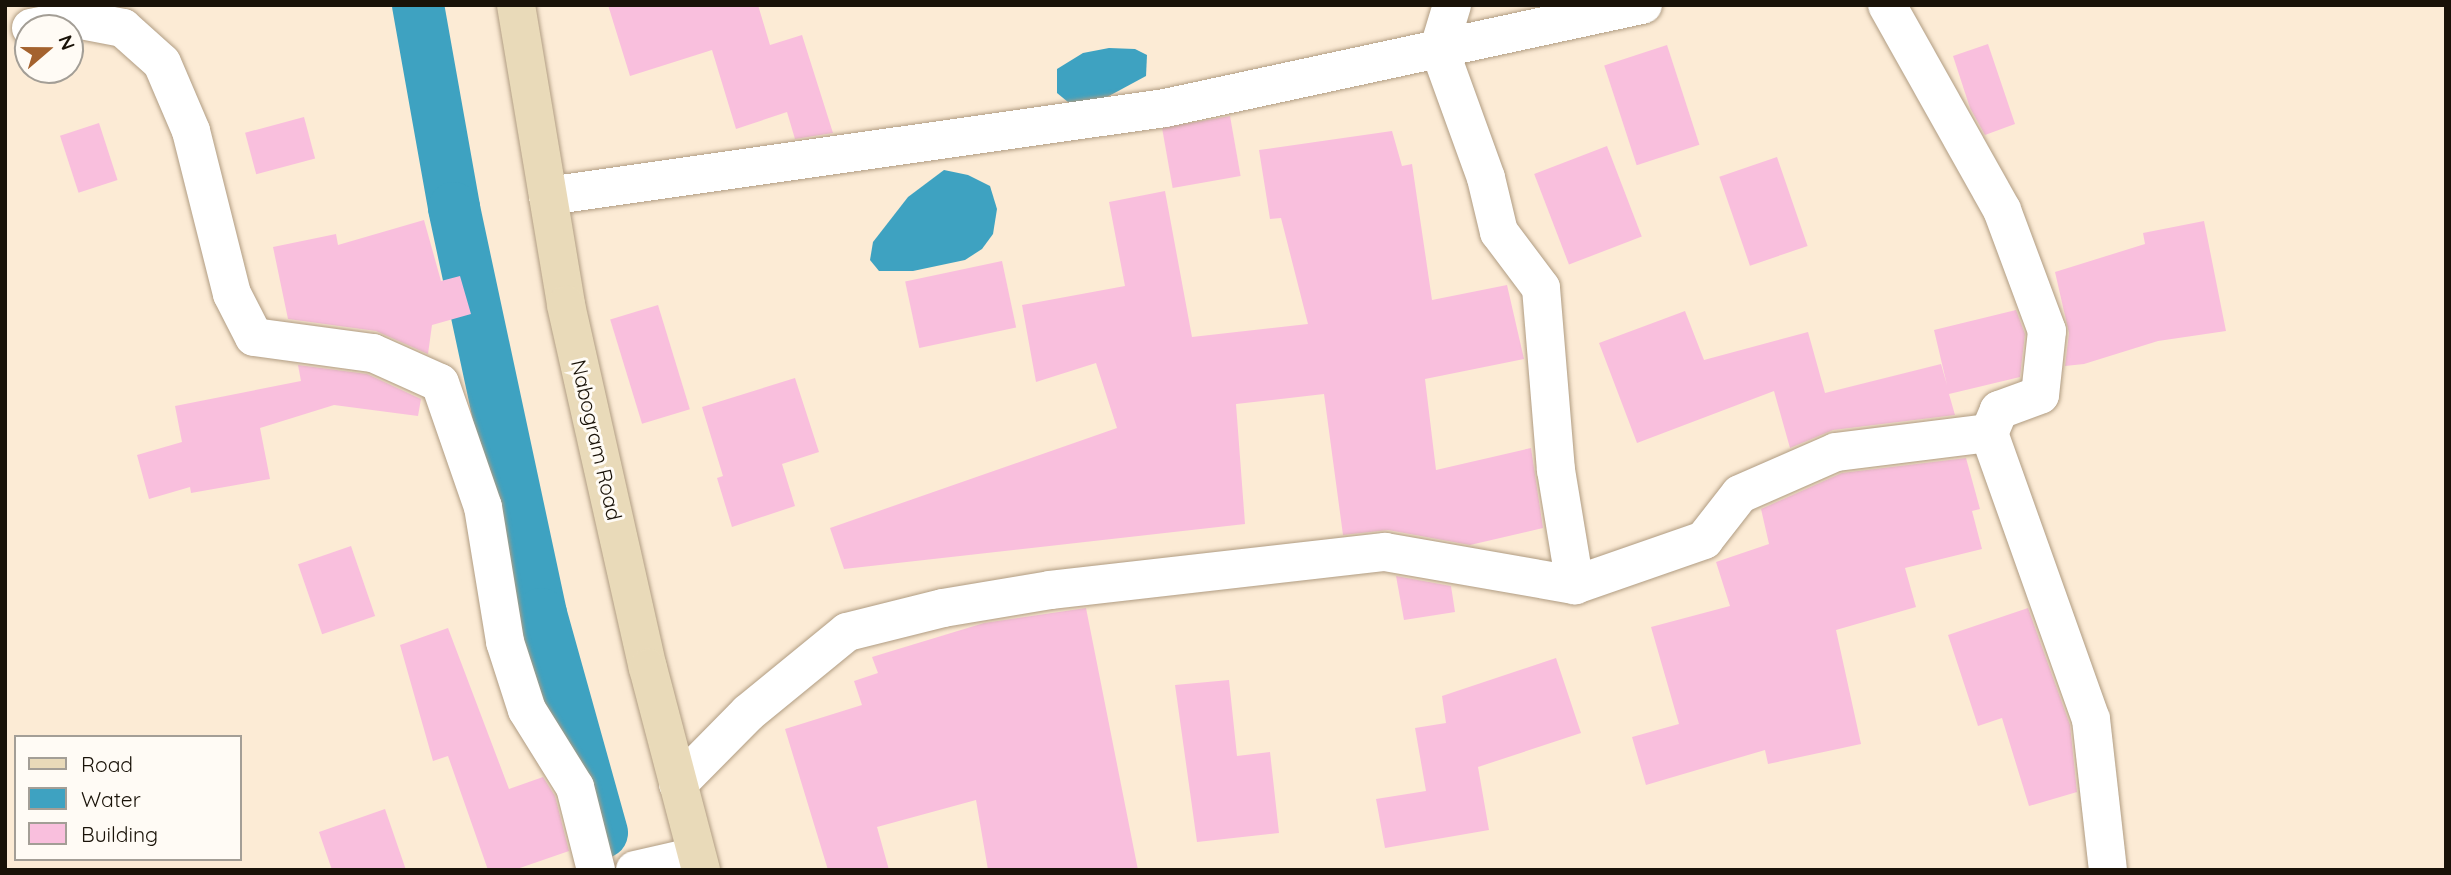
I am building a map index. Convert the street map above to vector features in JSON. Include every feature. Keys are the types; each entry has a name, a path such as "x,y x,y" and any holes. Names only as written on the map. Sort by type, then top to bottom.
{"main road":[{"name":"Nabogram Road","path":"516,5 566,305 698,863"}],"street":[{"path":"1452,5 1438,48 1486,178 1499,232 1541,288 1556,470 1575,585"},
{"path":"548,195 1165,108 1643,5"},
{"path":"1887,5 2003,210 2047,331 2040,395 1999,410 1989,433 2091,719 2108,870"},
{"path":"84,21 123,28 162,63 191,131 232,294 254,337 373,353 440,383 483,507 505,642 527,710 575,787 596,870"},
{"path":"678,784 748,713 847,632 943,608 1050,590 1385,552 1575,585 1704,540 1740,494 1836,452 1989,433"},
{"path":"635,870 698,863"}],"water":[{"path":"1109,48 1135,49 1147,55 1146,76 1096,103 1068,102 1057,93 1057,69 1083,53"},
{"path":"944,170 968,175 990,186 997,209 993,234 982,249 965,260 913,271 879,271 870,260 873,242 908,197"}],"building":[{"path":"608,5 758,5 770,45 802,35 833,133 795,139 787,112 736,129 712,50 630,76"},
{"path":"1988,44 2015,124 1985,135 1970,108 1953,56"},
{"path":"1667,45 1699,145 1637,165 1604,65"},
{"path":"1230,116 1241,176 1173,188 1162,128"},
{"path":"304,117 315,159 256,174 245,133"},
{"path":"99,123 118,180 79,193 60,136"},
{"path":"1392,131 1402,166 1412,164 1432,300 1507,285 1524,359 1425,379 1436,470 1531,448 1543,528 1470,545 1388,530 1343,535 1324,394 1236,404 1245,524 844,569 830,528 1117,428 1096,363 1036,382 1022,305 1125,286 1109,202 1165,191 1192,337 1308,324 1281,218 1270,219 1259,150"},
{"path":"1607,146 1642,237 1569,265 1534,174"},
{"path":"1777,157 1808,246 1750,266 1719,177"},
{"path":"424,220 441,281 460,276 471,314 432,325 428,354 376,331 288,319 273,247 336,234 338,245"},
{"path":"2204,221 2226,331 2158,341 2084,364 2065,366 2069,333 2055,272 2145,244 2143,233"},
{"path":"1002,261 1016,328 919,348 905,282"},
{"path":"658,305 690,409 642,424 610,320"},
{"path":"2016,310 2025,334 2020,377 1949,394 1955,415 1833,430 1790,448 1774,391 1637,443 1599,343 1685,311 1704,360 1808,332 1825,393 1941,364 1947,385 1934,330"},
{"path":"298,365 367,374 421,399 418,416 334,405 260,428 270,479 191,493 190,487 149,499 137,455 182,442 175,406 301,381"},
{"path":"795,378 819,452 782,464 795,506 732,527 717,478 723,476 702,407"},
{"path":"1966,458 1980,509 1972,511 1982,549 1905,568 1916,607 1836,630 1861,744 1768,764 1765,750 1646,785 1632,737 1679,724 1651,627 1730,606 1716,562 1769,544 1761,509 1842,473"},
{"path":"351,546 375,616 322,634 298,564"},
{"path":"1396,576 1451,586 1455,612 1404,620"},
{"path":"1086,608 1138,870 988,870 976,800 877,827 889,870 828,870 785,729 862,705 854,681 878,673 872,657 984,623"},
{"path":"2028,608 2070,725 2077,792 2029,806 2002,718 1978,726 1948,635"},
{"path":"448,628 509,789 543,777 555,796 569,851 514,870 488,870 448,756 433,761 400,645"},
{"path":"1556,658 1581,733 1478,767 1489,830 1385,848 1376,799 1426,791 1415,728 1446,723 1442,696"},
{"path":"1229,680 1237,756 1270,752 1279,833 1197,842 1175,685"},
{"path":"385,809 406,870 332,870 319,832"}],"waterway":[{"path":"418,5 454,208 541,614 602,833"}]}
